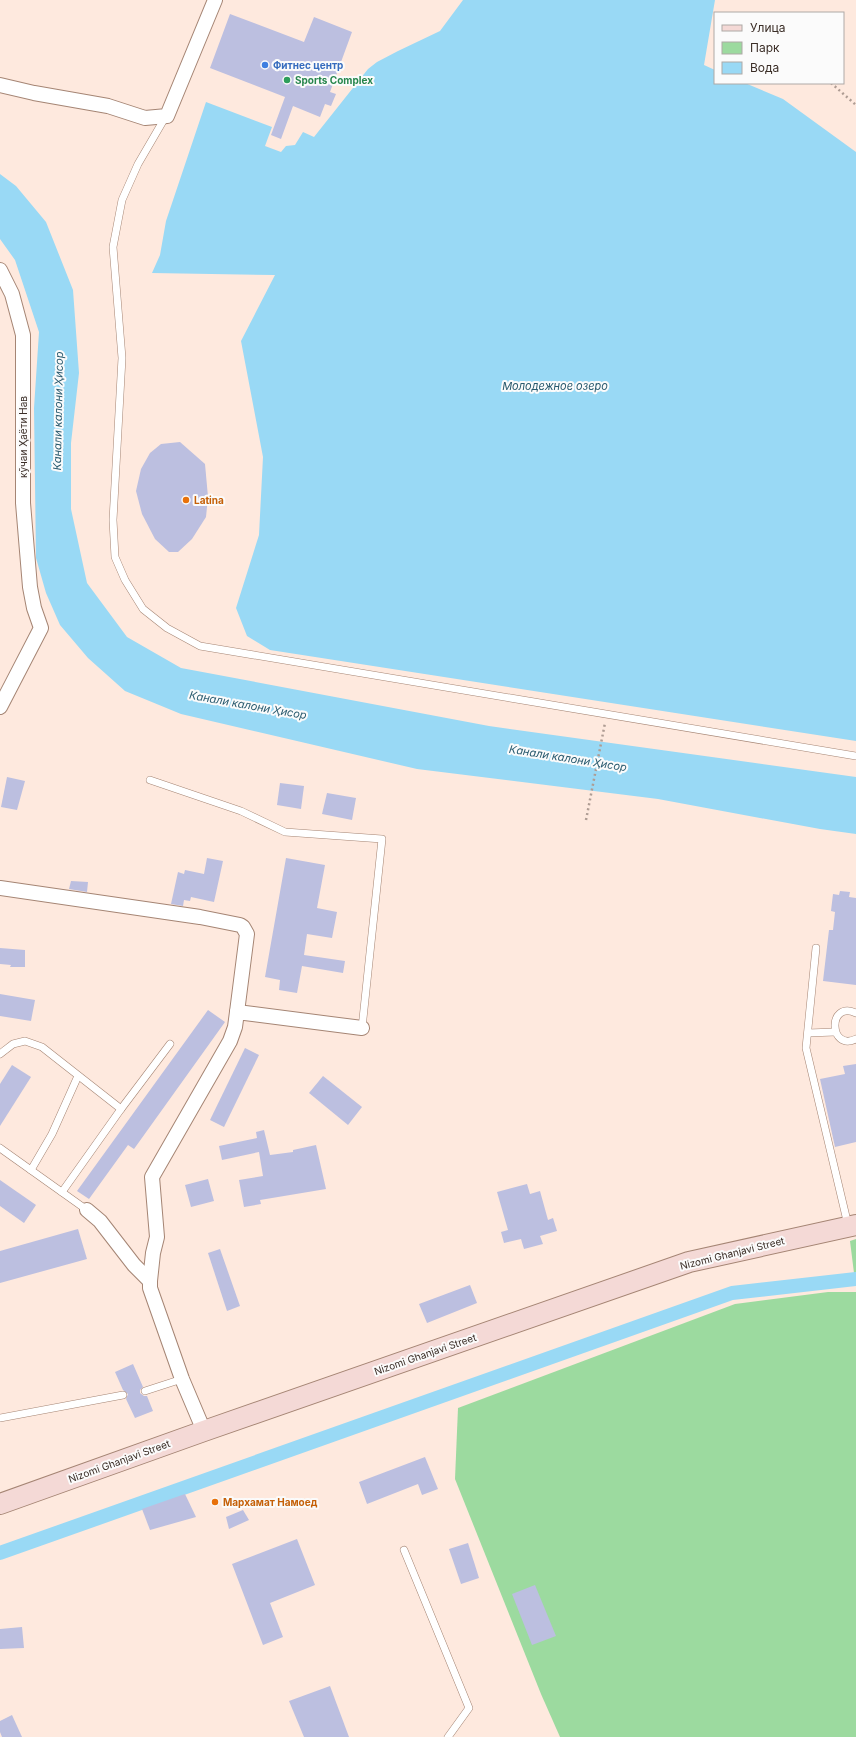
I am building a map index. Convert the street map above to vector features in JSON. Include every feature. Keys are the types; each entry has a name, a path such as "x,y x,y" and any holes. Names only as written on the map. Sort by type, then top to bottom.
{"street":[{"path":"0,85 34,93 108,106 145,118 167,116 216,0"},
{"name":"кӯчаи Ҳаёти Нав","path":"0,270 9,288 23,335 23,503 27,564 34,608 41,628 0,707"},
{"path":"0,888 200,917 240,925 247,934 235,1027 230,1041 152,1177 157,1237 153,1253 150,1281 153,1298 182,1379 204,1431"},
{"path":"237,1012 362,1028"},
{"path":"87,1210 100,1222 134,1265 150,1281"},
{"name":"Nizomi Ghanjavi Street","path":"0,1504 204,1431 689,1262 852,1226"}],"lane":[{"path":"167,116 138,164 122,200 113,246 122,358 113,520 115,557 125,580 143,609 167,628 200,646 856,756"},
{"path":"150,780 241,811 285,832 382,839 362,1028"},
{"path":"816,948 806,1048 852,1226"},
{"path":"856,1013 850,1011 840,1014 834,1023 835,1032 839,1037 848,1041 856,1039"},
{"path":"808,1033 835,1032"},
{"path":"0,1054 13,1044 25,1041 42,1047 121,1109"},
{"path":"62,1192 121,1109 170,1044"},
{"path":"31,1170 52,1134 78,1076"},
{"path":"0,1148 87,1210"},
{"path":"145,1391 182,1379"},
{"path":"0,1418 123,1395"},
{"path":"404,1550 469,1708 448,1737"}],"path":[{"path":"832,84 856,105"},
{"path":"586,820 607,714"}],"green space":[{"path":"856,1239 856,1273 854,1273 850,1241"},
{"path":"828,1292 856,1292 856,1737 560,1737 541,1694 455,1479 458,1408 735,1304"}],"water":[{"name":"Молодежное озеро","path":"463,0 715,0 704,65 714,70 714,84 747,84 783,99 856,152 856,741 270,650 247,636 236,608 259,535 263,457 241,341 275,275 152,273 160,255 166,221 206,102 272,127 265,146 281,152 286,146 295,145 303,132 314,137 368,69 377,62 440,31"},
{"name":"Канали калони Ҳисор","path":"0,174 16,186 46,222 73,290 79,373 71,443 71,509 87,583 127,637 181,668 489,726 856,777 856,834 820,829 658,799 417,769 181,714 125,691 88,658 60,625 46,593 36,558 34,408 39,332 15,260 0,239"}],"building":[{"name":"Sports Complex","path":"230,14 304,42 314,17 352,32 330,92 336,94 331,106 325,104 320,117 293,106 281,139 271,135 285,97 210,68"},
{"path":"180,442 205,464 208,497 206,517 192,539 178,552 169,552 155,539 142,514 136,491 141,469 150,453 161,444"},
{"path":"7,777 25,781 17,810 1,807"},
{"path":"280,783 304,786 301,809 277,805"},
{"path":"327,793 356,798 352,820 322,814"},
{"path":"207,858 223,861 214,902 191,897 190,901 184,900 183,906 171,904 178,872 184,874 185,870 204,874"},
{"path":"286,858 325,865 317,908 337,912 332,938 307,934 304,955 345,961 343,973 302,966 297,993 279,990 280,980 265,977"},
{"path":"71,881 88,882 87,892 69,889"},
{"path":"840,891 850,892 849,897 856,898 856,985 823,981 829,930 833,930 835,912 831,911 833,894 839,895"},
{"path":"0,948 25,950 25,967 10,967 11,965 0,964"},
{"path":"0,994 35,1000 31,1021 0,1016"},
{"path":"208,1010 225,1022 134,1149 128,1145 89,1199 77,1191"},
{"path":"245,1048 259,1055 224,1127 210,1120"},
{"path":"856,1064 856,1142 835,1147 820,1079 845,1074 843,1066"},
{"path":"12,1065 31,1077 0,1126 0,1084"},
{"path":"323,1076 362,1107 348,1125 309,1093"},
{"path":"264,1130 270,1155 293,1152 293,1150 316,1145 326,1189 260,1200 261,1204 244,1207 239,1180 263,1176 259,1152 222,1160 219,1146 257,1138 256,1132"},
{"path":"208,1179 214,1201 191,1207 185,1185"},
{"path":"0,1180 36,1205 24,1223 0,1206"},
{"path":"527,1184 530,1194 540,1191 548,1220 553,1218 557,1231 540,1236 543,1244 524,1249 521,1239 504,1243 501,1232 508,1230 497,1192"},
{"path":"78,1229 87,1259 0,1283 0,1251"},
{"path":"220,1249 240,1306 227,1311 208,1253"},
{"path":"470,1285 477,1303 427,1323 419,1304"},
{"path":"133,1364 143,1387 140,1390 140,1393 147,1396 153,1411 135,1418 126,1399 128,1394 123,1390 115,1372"},
{"path":"425,1457 438,1489 422,1495 418,1484 367,1504 359,1482"},
{"path":"185,1494 196,1517 150,1530 142,1509"},
{"path":"243,1510 249,1520 229,1529 226,1517"},
{"path":"297,1539 315,1585 270,1603 283,1637 263,1645 232,1564"},
{"path":"468,1543 479,1578 461,1584 449,1549"},
{"path":"535,1585 556,1636 532,1645 512,1594"},
{"path":"22,1627 24,1648 0,1649 0,1629"},
{"path":"330,1686 349,1737 304,1737 289,1701"},
{"path":"12,1715 22,1737 2,1737 0,1732 0,1721"}],"waterway":[{"path":"0,1553 732,1293 856,1279"}],"place":[{"name":"Фитнес центр","path":"265,65"},
{"name":"Sports Complex","path":"287,80"},
{"name":"Latina","path":"186,500"},
{"name":"Мархамат Намоед","path":"215,1502"}]}
